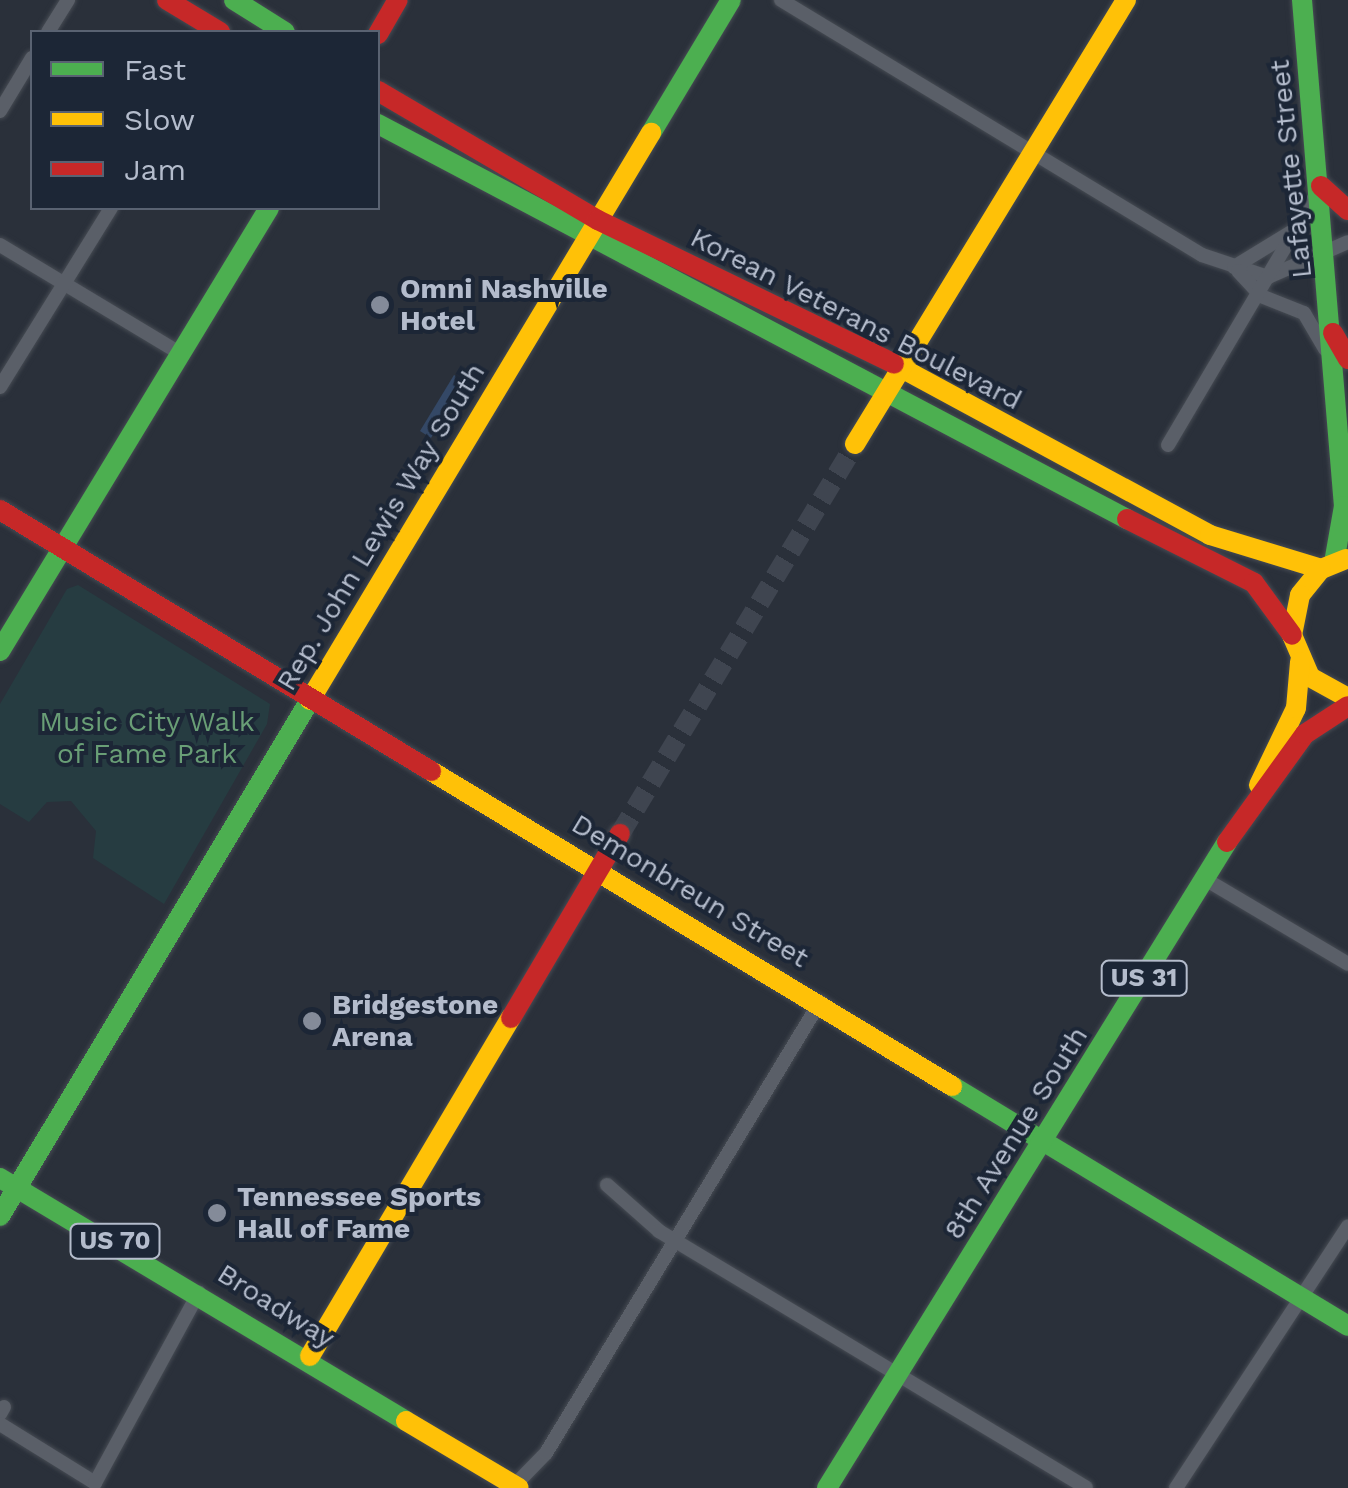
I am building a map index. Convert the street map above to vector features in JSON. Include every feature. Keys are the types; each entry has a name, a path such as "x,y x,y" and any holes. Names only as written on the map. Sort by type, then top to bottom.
{"main road":[{"path":"167,0 217,30"},
{"path":"380,31 398,0"},
{"name":"Rep. John Lewis Way South","path":"0,1216 8,1181 312,694 731,0"},
{"path":"855,444 1126,0"},
{"name":"Lafayette Street","path":"1292,635 1300,595 1334,564 1344,506 1329,341 1328,252 1302,0"},
{"path":"238,1 281,30"},
{"name":"Korean Veterans Boulevard","path":"380,92 598,220 902,368 1242,551 1334,564"},
{"name":"Korean Veterans Boulevard","path":"380,125 884,397 1254,583 1292,635"},
{"path":"1321,186 1348,210"},
{"path":"0,650 268,210"},
{"name":"Lafayette Street","path":"1329,341 1348,359"},
{"name":"Demonbreun Street","path":"0,510 312,694 1348,1326"},
{"name":"US 31","path":"1292,635 1300,662"},
{"path":"1300,662 1348,702"},
{"name":"8th Avenue South","path":"1250,806 1296,708 1300,662"},
{"name":"8th Avenue South","path":"827,1488 1250,806 1305,734 1348,702"},
{"path":"310,1356 620,834"},
{"name":"Broadway","path":"8,1181 310,1356 515,1487"}],"street":[{"path":"49,30 68,0"},
{"path":"780,0 1032,154 1234,267 1268,277 1348,242"},
{"path":"0,111 30,61"},
{"path":"1168,446 1260,296 1321,186"},
{"path":"0,387 110,210"},
{"path":"1234,267 1294,230"},
{"path":"0,245 180,354"},
{"path":"1234,267 1260,296 1304,312 1329,341"},
{"path":"1205,878 1348,964"},
{"path":"515,1487 546,1453 820,1002"},
{"path":"607,1185 676,1242 1086,1488"},
{"path":"1176,1488 1286,1311 1303,1298 1348,1226"},
{"path":"0,1424 95,1483 199,1291"}],"green space":[{"name":"Music City Walk of Fame Park","path":"78,585 270,704 267,724 164,904 93,858 96,831 71,801 47,802 29,822 0,804 0,704 67,589"}],"water":[{"path":"454,375 464,381 431,438 420,431"}],"tunnel":[{"path":"620,834 855,444"}],"traffic: fast":[{"path":"234,0 282,30"},
{"path":"651,133 731,0"},
{"path":"1302,0 1344,506 1334,563"},
{"path":"380,125 1127,519"},
{"path":"0,651 268,210"},
{"path":"0,1216 310,700"},
{"path":"827,1488 1227,842"},
{"path":"952,1086 1348,1326"},
{"path":"0,1178 406,1421"}],"traffic: slow":[{"path":"855,444 1126,0"},
{"path":"310,700 651,133"},
{"path":"894,364 1210,535 1321,569"},
{"path":"1346,559 1321,569 1300,595 1292,635 1310,677 1348,698"},
{"path":"1259,785 1296,708 1300,662"},
{"path":"431,771 952,1086"},
{"path":"310,1356 511,1018"},
{"path":"406,1421 519,1488"}],"traffic: jam":[{"path":"167,0 217,30"},
{"path":"380,31 398,0"},
{"path":"380,92 598,220 894,364"},
{"path":"1321,186 1348,210"},
{"path":"1333,333 1348,359"},
{"path":"0,510 431,771"},
{"path":"1127,519 1254,583 1292,635"},
{"path":"1227,842 1305,734 1348,706"},
{"path":"511,1018 620,834"}],"place":[{"name":"Omni Nashville Hotel","path":"380,305"},
{"name":"Bridgestone Arena","path":"312,1021"},
{"name":"Tennessee Sports Hall of Fame","path":"217,1213"}]}
